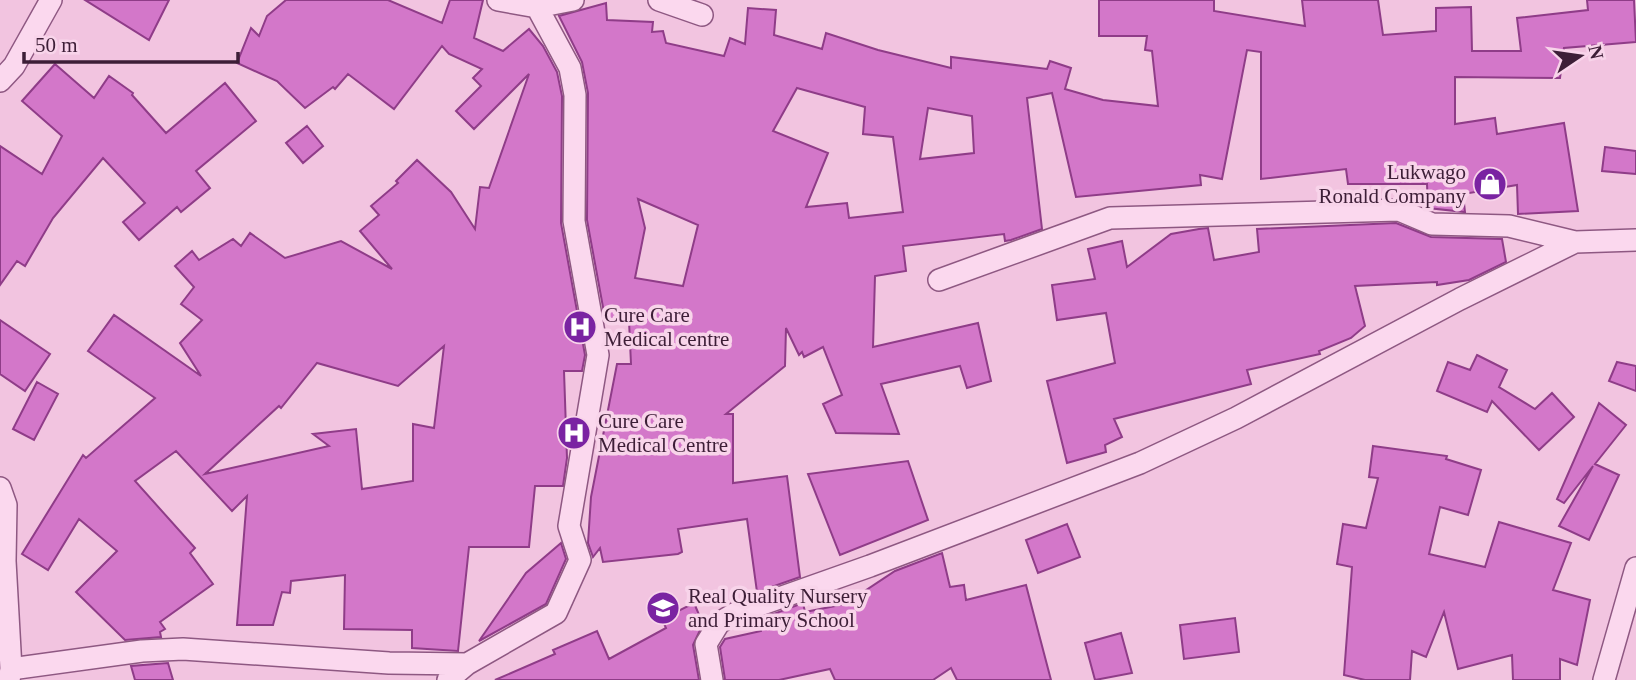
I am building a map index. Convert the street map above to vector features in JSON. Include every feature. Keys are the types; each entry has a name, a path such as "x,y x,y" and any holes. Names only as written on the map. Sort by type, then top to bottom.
{"street":[{"path":"0,81 14,66 51,0"},
{"path":"498,0 537,7 573,0"},
{"path":"659,0 702,15"},
{"path":"448,680 467,664 556,613 580,561 569,526 598,355 575,221 575,95 570,68 537,7"},
{"path":"939,280 1110,218 1399,210 1432,224 1509,226 1575,242 1636,240"},
{"path":"712,680 706,644 719,623 734,614 870,566 1140,463 1237,418 1460,299 1575,242"},
{"path":"0,488 6,505 5,561 10,675 142,651 183,649 389,663 467,664"},
{"path":"1604,680 1636,568"}],"building":[{"path":"85,0 169,0 149,40"},
{"path":"286,0 388,0 442,23 450,0 483,0 474,38 503,51 529,29 543,46 557,72 562,96 561,223 585,355 582,371 564,371 567,458 563,486 535,486 529,547 469,547 458,651 412,648 412,630 344,629 345,575 291,581 290,593 282,592 273,625 237,625 247,496 232,511 176,451 135,481 195,548 190,553 213,584 160,622 165,629 160,632 161,637 125,640 76,592 117,551 79,519 48,570 22,554 83,455 86,458 155,398 88,351 114,315 201,376 180,343 202,320 181,304 194,287 175,266 192,251 199,260 233,239 241,246 250,233 285,258 341,241 392,269 360,231 379,215 371,206 398,183 396,181 417,160 451,192 475,229 480,187 489,188 529,74 474,129 456,111 481,86 473,78 482,69 449,54 442,46 394,109 348,74 335,89 333,87 305,108 277,81 237,63 251,28 259,36 267,16","holes":["444,346 434,428 413,424 413,481 362,489 356,429 313,434 329,446 205,474 279,406 281,408 317,363 398,386"]},
{"path":"1099,0 1214,0 1214,11 1305,26 1302,0 1378,0 1383,35 1436,31 1436,8 1471,7 1472,51 1521,51 1517,18 1588,10 1587,0 1634,0 1636,42 1564,48 1560,78 1455,77 1455,124 1495,118 1497,134 1564,123 1578,211 1518,214 1517,185 1463,194 1465,212 1428,208 1427,184 1348,184 1346,169 1261,179 1261,52 1247,50 1222,179 1200,175 1201,185 1076,197 1052,93 1027,98 1042,229 1005,241 1004,234 903,246 906,271 875,276 873,347 978,323 991,381 967,388 960,366 881,384 899,434 836,433 823,404 842,395 823,347 804,357 802,352 799,355 786,328 785,366 726,414 733,414 733,483 787,476 800,577 757,592 747,519 678,529 682,552 678,554 603,562 600,548 593,557 588,543 591,497 617,364 631,364 629,321 605,318 587,220 588,93 582,62 559,16 606,3 607,20 653,22 652,32 663,31 666,43 724,56 730,38 745,44 748,8 776,10 774,35 822,49 826,33 878,50 951,68 951,57 1047,69 1050,61 1071,68 1065,89 1103,100 1158,106 1152,51 1145,50 1147,36 1099,36","holes":["797,88 865,107 863,134 893,137 903,212 849,218 847,203 806,207 828,153 773,131","928,108 972,116 974,153 920,159","638,199 698,225 683,286 635,278 645,228"]},
{"path":"55,64 94,98 109,76 133,93 166,133 225,83 256,121 196,171 210,188 181,212 177,207 139,240 123,222 145,203 103,158 53,218 25,266 17,261 0,285 0,146 42,174 62,136 22,101"},
{"path":"307,126 323,146 303,163 286,143"},
{"path":"1605,147 1636,151 1636,174 1602,171"},
{"path":"1396,223 1431,237 1502,239 1506,262 1469,280 1437,285 1437,282 1355,286 1365,326 1351,338 1319,351 1320,354 1247,370 1251,384 1114,419 1122,437 1105,445 1106,452 1067,463 1047,381 1115,363 1106,313 1057,320 1052,285 1095,279 1088,249 1122,241 1127,267 1171,234 1208,228 1214,260 1259,252 1257,229"},
{"path":"0,320 50,354 25,391 0,374"},
{"path":"1477,355 1507,370 1499,387 1535,409 1552,393 1574,417 1539,450 1492,401 1487,412 1437,391 1448,362 1470,370"},
{"path":"1617,362 1636,366 1636,391 1609,381"},
{"path":"37,382 58,394 34,440 13,429"},
{"path":"1599,403 1626,425 1595,464 1619,475 1589,540 1559,526 1593,466 1564,503 1557,499"},
{"path":"1373,446 1447,456 1446,459 1481,470 1468,515 1440,507 1429,554 1485,567 1499,522 1571,543 1553,590 1590,600 1577,665 1560,659 1560,680 1513,680 1512,655 1458,669 1444,612 1426,657 1412,651 1410,680 1365,680 1344,675 1352,567 1337,564 1343,524 1366,528 1378,478 1369,477"},
{"path":"908,461 928,520 840,555 808,474"},
{"path":"1067,524 1080,557 1038,573 1026,540"},
{"path":"561,543 566,559 546,604 479,641 526,573"},
{"path":"942,553 950,587 964,585 966,600 1026,585 1051,680 957,680 951,668 933,680 835,680 830,669 779,680 725,680 720,647 725,639 761,631 760,619 803,603 805,612 845,604 895,571"},
{"path":"694,603 703,624 693,645 699,680 495,680 555,654 553,650 597,631 609,659 666,628 662,619"},
{"path":"1235,618 1239,652 1184,659 1180,625"},
{"path":"1121,633 1132,673 1095,680 1085,643"},
{"path":"168,663 173,680 135,680 131,666"}],"place":[{"name":"Lukwago Ronald Company","path":"1490,184"},
{"name":"Cure Care Medical centre","path":"580,327"},
{"name":"Cure Care Medical Centre","path":"574,433"},
{"name":"Real Quality Nursery and Primary School","path":"663,608"}]}
